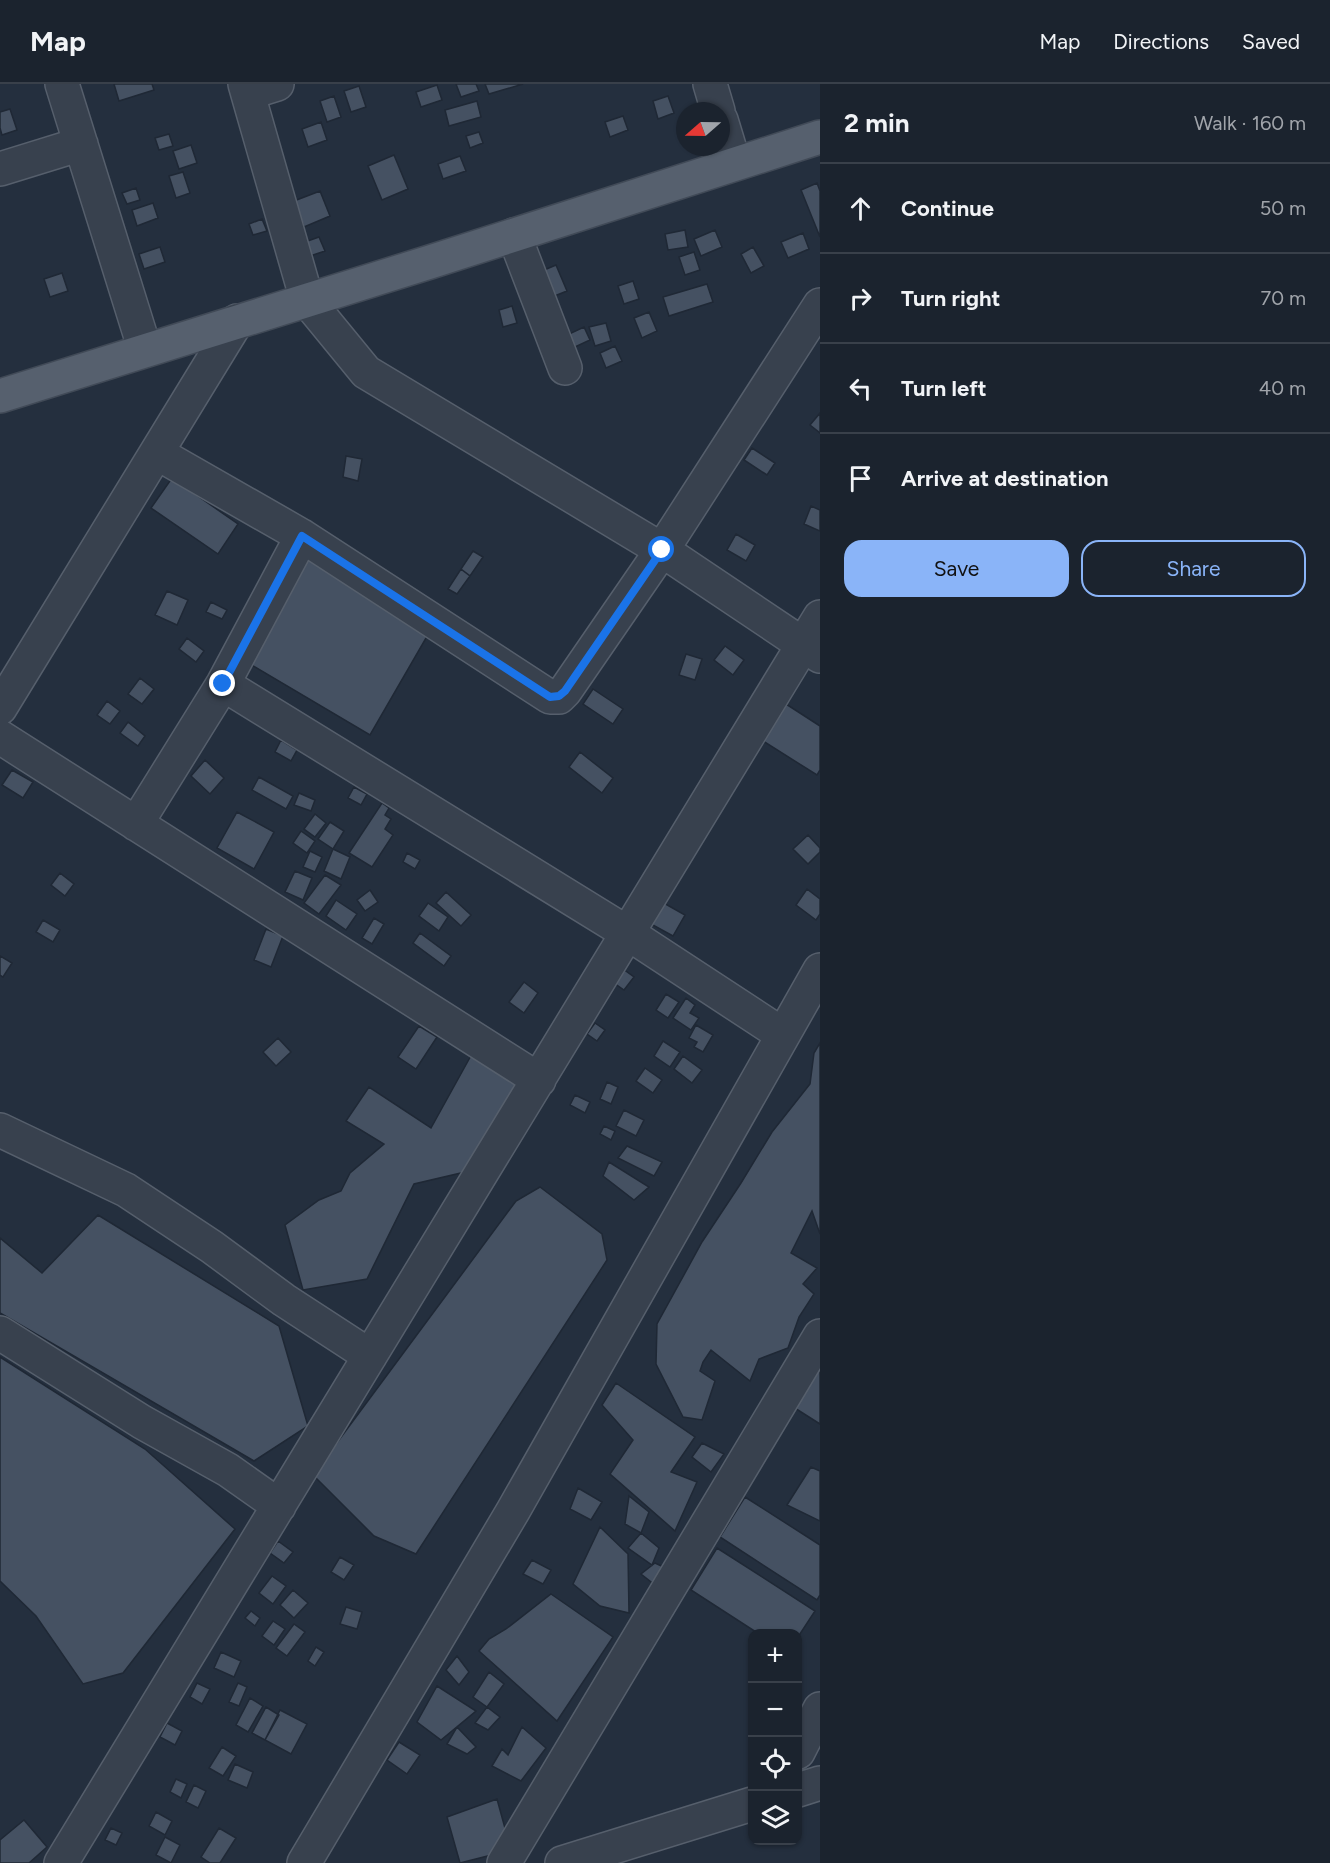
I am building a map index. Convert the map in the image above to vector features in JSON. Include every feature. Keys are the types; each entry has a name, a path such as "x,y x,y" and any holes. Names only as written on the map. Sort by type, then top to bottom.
{"main road":[{"path":"0,396 820,137"}],"street":[{"path":"62,84 145,350"},
{"path":"710,84 715,102"},
{"path":"257,87 306,300 366,372 662,550 811,651"},
{"path":"0,169 81,144"},
{"path":"730,150 734,163"},
{"path":"514,235 565,368"},
{"path":"157,453 302,536 550,697 559,696 565,691 662,550 820,305"},
{"path":"0,708 237,321"},
{"path":"136,824 223,684 302,536"},
{"path":"62,1863 628,934 811,651 820,617"},
{"path":"223,684 628,934 783,1035"},
{"path":"0,737 539,1080"},
{"path":"304,1863 513,1511 820,970"},
{"path":"0,1130 126,1190 212,1247 284,1300 370,1356"},
{"path":"0,1333 142,1422 228,1470 279,1506"},
{"path":"504,1863 820,1336"},
{"path":"802,1744 820,1709"},
{"path":"802,1789 820,1783"},
{"path":"562,1863 748,1806"}],"building":[{"path":"114,84 152,84 154,90 119,101"},
{"path":"456,84 476,84 479,91 461,97"},
{"path":"485,84 523,84 489,94"},
{"path":"437,85 442,100 421,107 416,92"},
{"path":"359,86 366,107 351,112 344,91"},
{"path":"334,96 341,117 327,122 320,101"},
{"path":"668,96 674,113 658,119 653,101"},
{"path":"477,101 481,117 449,126 445,110"},
{"path":"10,109 17,130 2,135 0,112"},
{"path":"623,116 628,130 610,137 605,122"},
{"path":"321,122 327,140 308,147 302,129"},
{"path":"479,132 483,143 470,148 466,136"},
{"path":"169,134 173,146 159,150 155,138"},
{"path":"191,145 197,163 179,169 173,151"},
{"path":"394,155 408,189 382,200 368,166"},
{"path":"460,156 466,171 443,179 438,164"},
{"path":"183,172 190,193 176,198 169,176"},
{"path":"817,183 820,191 820,237 801,190"},
{"path":"136,188 140,200 127,204 122,193"},
{"path":"320,191 330,216 304,227 294,201"},
{"path":"153,203 158,218 137,226 132,210"},
{"path":"262,219 267,231 253,235 249,224"},
{"path":"685,230 688,247 668,250 665,234"},
{"path":"715,230 722,247 701,256 694,239"},
{"path":"803,233 809,249 788,258 781,242"},
{"path":"319,237 325,251 304,258 299,244"},
{"path":"160,247 165,262 144,269 139,254"},
{"path":"753,247 764,266 751,273 741,254"},
{"path":"694,252 700,270 685,275 679,257"},
{"path":"556,265 567,291 547,299 537,273"},
{"path":"62,273 68,291 50,297 44,279"},
{"path":"633,281 639,299 624,304 618,286"},
{"path":"707,284 713,302 669,316 663,297"},
{"path":"512,306 517,323 503,327 499,310"},
{"path":"649,312 657,331 642,338 634,318"},
{"path":"606,323 611,341 595,346 589,327"},
{"path":"584,327 590,340 575,347 569,334"},
{"path":"615,346 622,361 606,368 600,353"},
{"path":"820,413 820,433 810,425"},
{"path":"752,448 775,463 767,475 744,460"},
{"path":"346,456 362,459 358,481 343,477"},
{"path":"172,478 238,524 218,554 151,508"},
{"path":"811,506 820,510 820,531 804,524"},
{"path":"736,534 755,545 746,561 727,550"},
{"path":"473,551 483,557 470,576 461,569"},
{"path":"309,552 433,626 370,735 245,661"},
{"path":"461,569 470,576 457,594 448,589"},
{"path":"167,591 188,600 177,625 155,615"},
{"path":"211,602 227,610 222,619 206,612"},
{"path":"187,638 204,651 196,662 179,649"},
{"path":"725,646 744,660 733,675 714,660"},
{"path":"686,654 702,659 695,680 679,675"},
{"path":"140,678 154,689 142,704 128,694"},
{"path":"593,689 623,709 613,724 583,704"},
{"path":"107,701 120,711 110,724 97,715"},
{"path":"786,704 820,726 820,770 817,775 763,741"},
{"path":"128,722 145,736 138,746 120,733"},
{"path":"281,740 297,750 291,761 275,752"},
{"path":"580,752 613,778 602,793 569,767"},
{"path":"205,760 224,778 210,794 191,776"},
{"path":"12,770 33,782 23,798 2,785"},
{"path":"259,777 293,796 286,809 252,790"},
{"path":"354,787 367,794 361,805 348,798"},
{"path":"299,793 315,800 311,811 294,805"},
{"path":"382,803 389,808 385,815 391,819 385,829 393,835 372,867 349,853"},
{"path":"237,812 274,832 254,869 217,848"},
{"path":"315,814 326,823 315,837 304,829"},
{"path":"330,822 344,831 333,849 318,839"},
{"path":"301,831 315,841 307,853 293,843"},
{"path":"808,835 820,848 820,852 808,864 793,849"},
{"path":"333,849 350,857 341,879 324,871"},
{"path":"310,851 322,857 315,872 303,867"},
{"path":"407,853 420,860 415,869 403,862"},
{"path":"295,871 312,878 303,900 285,892"},
{"path":"60,873 74,884 65,896 51,885"},
{"path":"325,875 341,885 319,914 304,903"},
{"path":"807,889 820,899 820,914 816,920 796,905"},
{"path":"370,890 378,902 365,911 357,900"},
{"path":"446,892 471,915 461,926 436,903"},
{"path":"336,900 357,914 346,930 326,916"},
{"path":"662,902 685,915 673,936 651,924"},
{"path":"428,903 448,917 439,931 419,916"},
{"path":"374,918 384,924 372,944 362,938"},
{"path":"43,920 60,930 53,942 36,932"},
{"path":"266,929 283,936 271,967 254,960"},
{"path":"420,933 451,956 444,966 413,943"},
{"path":"0,956 12,963 3,977 0,975"},
{"path":"623,969 634,977 624,990 614,983"},
{"path":"524,982 538,993 524,1013 509,1002"},
{"path":"666,994 679,1002 668,1018 656,1010"},
{"path":"686,998 695,1005 690,1013 699,1018 691,1030 673,1018"},
{"path":"595,1023 605,1030 597,1041 587,1034"},
{"path":"696,1025 713,1035 703,1052 694,1047 697,1042 689,1038"},
{"path":"419,1026 437,1037 416,1069 398,1057"},
{"path":"278,1038 291,1052 276,1066 263,1052"},
{"path":"663,1041 680,1052 670,1067 654,1056"},
{"path":"820,1043 820,1234 812,1211 791,1253 817,1268 803,1284 814,1294 799,1317 788,1348 759,1359 750,1381 711,1350 700,1371 715,1381 702,1420 683,1417 656,1364 657,1324 702,1242 772,1132 810,1084 814,1053"},
{"path":"473,1052 520,1082 465,1172 414,1184 367,1279 303,1290 285,1225 319,1200 341,1191 350,1173 384,1144 346,1121 369,1087 431,1128"},
{"path":"683,1056 702,1070 692,1083 674,1069"},
{"path":"645,1068 662,1080 653,1093 636,1081"},
{"path":"607,1082 618,1087 611,1104 600,1099"},
{"path":"575,1095 590,1102 585,1113 570,1105"},
{"path":"624,1110 644,1120 636,1136 616,1126"},
{"path":"604,1126 615,1131 611,1140 600,1134"},
{"path":"627,1146 662,1162 654,1176 618,1158"},
{"path":"609,1162 649,1187 634,1200 603,1176"},
{"path":"540,1187 602,1234 607,1260 416,1554 374,1536 313,1475 516,1201"},
{"path":"98,1215 279,1326 308,1426 254,1461 0,1313 0,1238 42,1273"},
{"path":"0,1357 145,1449 235,1529 123,1673 83,1684 36,1616 0,1581"},
{"path":"820,1360 820,1424 790,1405"},
{"path":"616,1383 695,1437 671,1472 697,1482 675,1531 610,1474 633,1440 602,1405"},
{"path":"702,1443 724,1454 711,1472 692,1457"},
{"path":"811,1467 820,1471 820,1521 787,1505"},
{"path":"578,1488 602,1502 591,1520 570,1509"},
{"path":"629,1496 649,1512 641,1533 625,1524"},
{"path":"745,1497 820,1545 820,1595 817,1600 720,1537"},
{"path":"600,1527 628,1554 629,1613 600,1606 573,1584"},
{"path":"641,1533 659,1548 652,1565 628,1548"},
{"path":"278,1541 293,1552 284,1563 270,1553"},
{"path":"717,1548 815,1611 802,1631 802,1629 751,1629 691,1590"},
{"path":"340,1557 354,1565 344,1580 331,1572"},
{"path":"532,1560 551,1570 543,1584 523,1574"},
{"path":"655,1563 670,1570 655,1585 641,1574"},
{"path":"272,1576 286,1586 273,1604 259,1593"},
{"path":"293,1590 308,1603 294,1618 280,1605"},
{"path":"551,1594 613,1637 557,1721 479,1651 489,1639 506,1629"},
{"path":"346,1607 362,1612 357,1629 340,1624"},
{"path":"251,1611 260,1618 255,1626 245,1618"},
{"path":"273,1621 285,1629 274,1645 262,1636"},
{"path":"294,1624 305,1632 287,1656 276,1648"},
{"path":"316,1647 324,1652 315,1666 308,1661"},
{"path":"221,1652 241,1661 234,1677 214,1668"},
{"path":"457,1656 469,1672 459,1685 446,1670"},
{"path":"489,1672 504,1684 487,1707 473,1697"},
{"path":"197,1683 210,1689 202,1704 190,1697"},
{"path":"238,1683 247,1687 239,1706 229,1702"},
{"path":"437,1686 476,1711 441,1740 417,1722"},
{"path":"250,1698 263,1706 248,1732 236,1725"},
{"path":"266,1707 279,1715 265,1740 252,1733"},
{"path":"487,1707 500,1717 488,1730 475,1723"},
{"path":"280,1710 307,1724 291,1754 265,1740"},
{"path":"167,1723 182,1731 175,1745 160,1737"},
{"path":"457,1727 476,1747 467,1754 447,1744"},
{"path":"522,1727 546,1748 521,1781 492,1766 502,1749 508,1755"},
{"path":"399,1742 420,1755 407,1774 387,1760"},
{"path":"222,1747 236,1756 223,1776 209,1768"},
{"path":"235,1764 253,1772 247,1788 228,1780"},
{"path":"176,1779 187,1784 181,1798 170,1792"},
{"path":"194,1785 206,1791 198,1808 186,1802"},
{"path":"497,1799 511,1850 460,1863 447,1817"},
{"path":"156,1812 172,1821 165,1835 149,1826"},
{"path":"24,1820 47,1847 29,1863 0,1863 0,1840"},
{"path":"111,1828 122,1833 116,1845 105,1840"},
{"path":"219,1828 236,1838 220,1863 210,1863 201,1857"},
{"path":"165,1837 180,1845 171,1863 156,1855"}],"route":[{"path":"223,684 302,536 550,697 559,696 565,691 662,550"}]}
